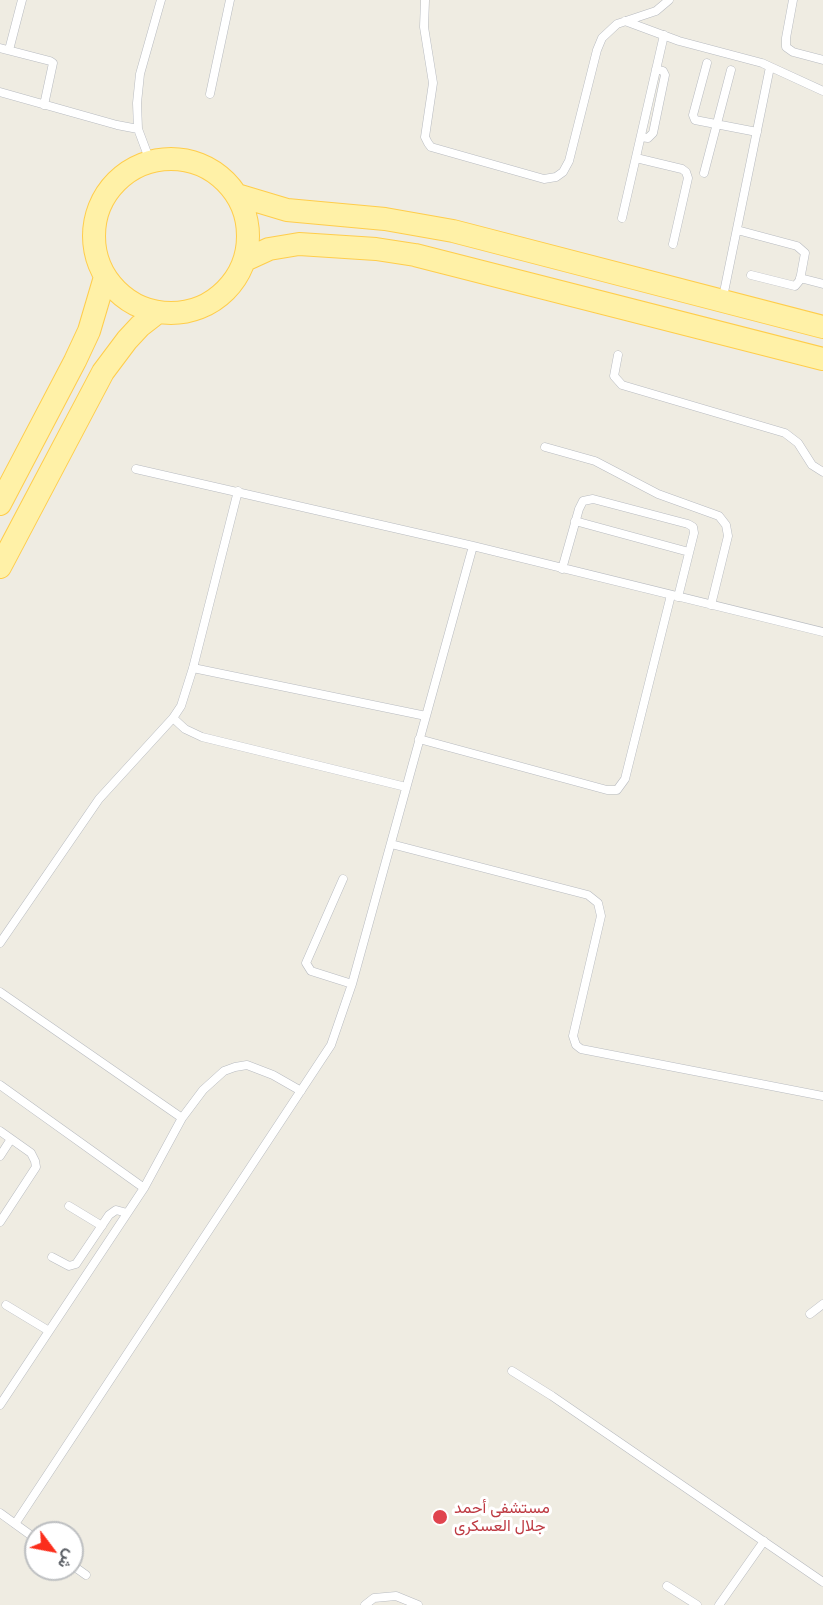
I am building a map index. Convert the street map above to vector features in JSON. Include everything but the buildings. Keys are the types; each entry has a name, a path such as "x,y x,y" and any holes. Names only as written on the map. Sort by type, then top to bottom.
{"main road":[{"path":"175,158 199,163 221,176 237,195 248,226 249,238 245,260 234,282 216,299 200,308 183,313 158,312 148,310 128,300 105,277 96,253 94,227 102,202 117,181 132,169 150,161 175,158"},
{"path":"237,195 287,210 385,219 453,231 823,327"},
{"path":"245,260 276,248 315,244 415,255 823,359"},
{"path":"0,504 89,331 105,277"},
{"path":"0,567 104,372 127,340 158,312"}],"lane":[{"path":"9,50 22,0"},
{"path":"150,161 138,129 136,103 140,74 161,0"},
{"path":"210,94 230,0"},
{"path":"425,0 424,27 433,83 425,137 428,144 431,147 544,179 556,177 563,172 568,161 602,38 608,31 625,21 656,11 669,0"},
{"path":"793,0 786,47 793,52 823,60"},
{"path":"625,21 770,67 823,91"},
{"path":"622,218 641,137 651,136 658,111 665,75 663,71 656,69 664,35"},
{"path":"0,48 53,63 44,105"},
{"path":"707,63 693,118 697,121 757,132"},
{"path":"722,301 770,67"},
{"path":"704,173 731,70"},
{"path":"0,92 138,129"},
{"path":"636,158 682,169 686,172 688,178 673,244"},
{"path":"737,230 801,247 805,256 797,285 793,286 751,275"},
{"path":"800,278 823,284"},
{"path":"618,355 614,376 622,385 785,433 798,443 812,465 823,472"},
{"path":"545,447 595,461 658,494 719,516 726,525 728,536 711,605"},
{"path":"136,469 473,546 823,632"},
{"path":"0,943 106,790 173,718 184,699 238,492"},
{"path":"420,739 607,790 617,790 625,779 694,530 691,525 678,521 590,499 581,505 562,569"},
{"path":"575,521 689,552"},
{"path":"15,1524 330,1045 352,984 473,546"},
{"path":"193,668 426,716"},
{"path":"173,718 185,729 202,737 406,787"},
{"path":"391,844 588,895 598,903 601,916 573,1036 576,1045 581,1049 823,1096"},
{"path":"343,879 306,963 311,971 352,984"},
{"path":"0,992 182,1118"},
{"path":"0,1406 144,1188 192,1102 213,1079 236,1067 247,1065 260,1069 301,1091"},
{"path":"0,1085 144,1188"},
{"path":"0,1131 31,1153 36,1167 0,1222"},
{"path":"0,1156 11,1140"},
{"path":"69,1206 102,1226"},
{"path":"52,1257 66,1265 76,1264 112,1212 120,1210 128,1213"},
{"path":"810,1314 823,1304"},
{"path":"6,1305 49,1331"},
{"path":"512,1371 562,1402 823,1581"},
{"path":"0,1513 24,1530"},
{"path":"719,1605 764,1541"},
{"path":"667,1586 697,1605"},
{"path":"365,1605 374,1598 396,1596 418,1605"}],"place":[{"name":"مستشفى أحمد جلال العسكرى","path":"440,1517"}]}
